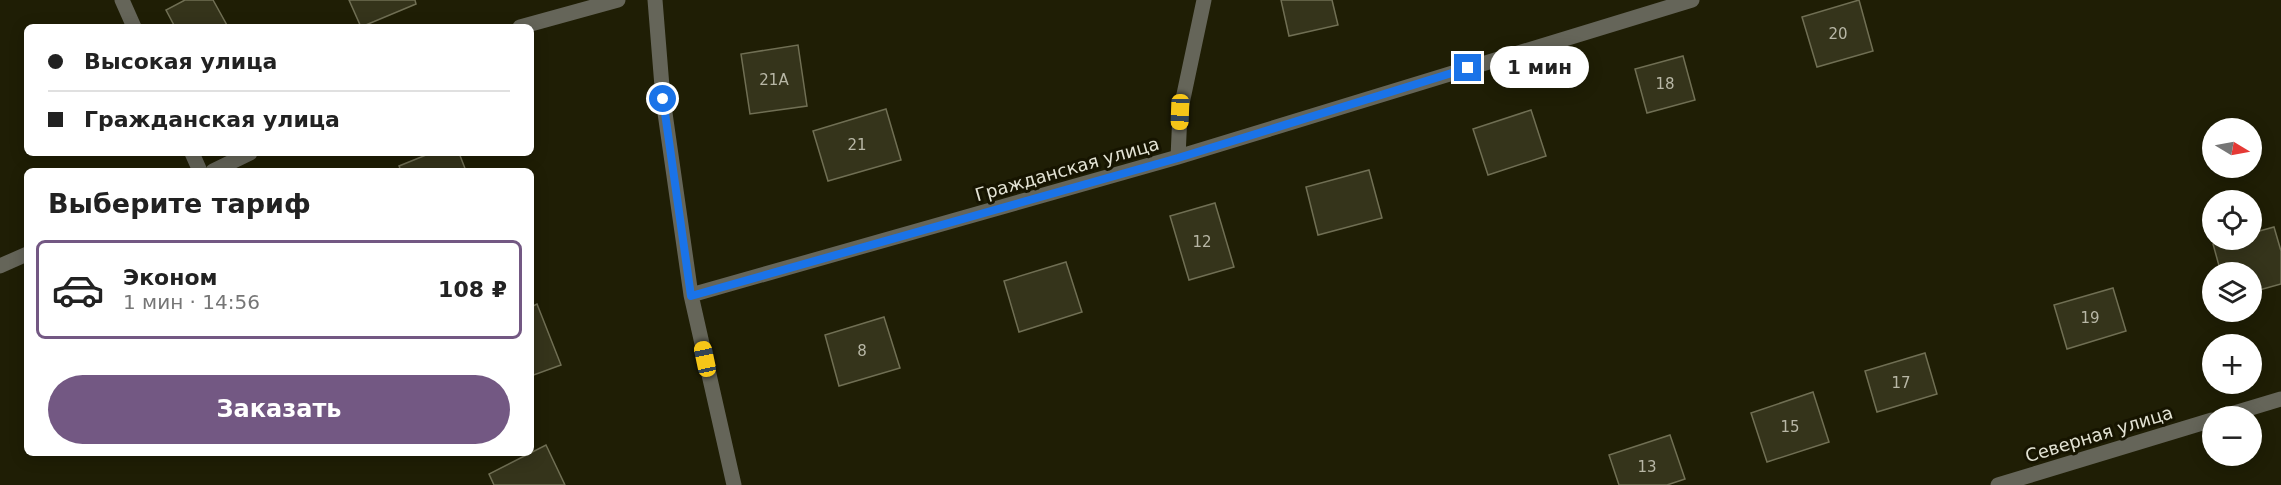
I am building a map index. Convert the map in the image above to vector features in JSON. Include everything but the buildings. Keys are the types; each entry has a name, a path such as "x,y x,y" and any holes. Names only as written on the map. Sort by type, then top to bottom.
{"street":[{"path":"122,0 133,24"},
{"path":"529,24 599,2 618,0"},
{"path":"655,0 663,99 691,296 734,485"},
{"path":"1178,158 1180,112 1204,0"},
{"name":"Гражданская улица","path":"691,296 1178,158 1692,0"},
{"path":"219,168 244,156"},
{"path":"0,266 24,255"},
{"path":"2258,406 2281,399"},
{"name":"Северная улица","path":"1998,485 2202,423"}],"route":[{"path":"663,99 691,296 1178,158 1468,68"}]}
